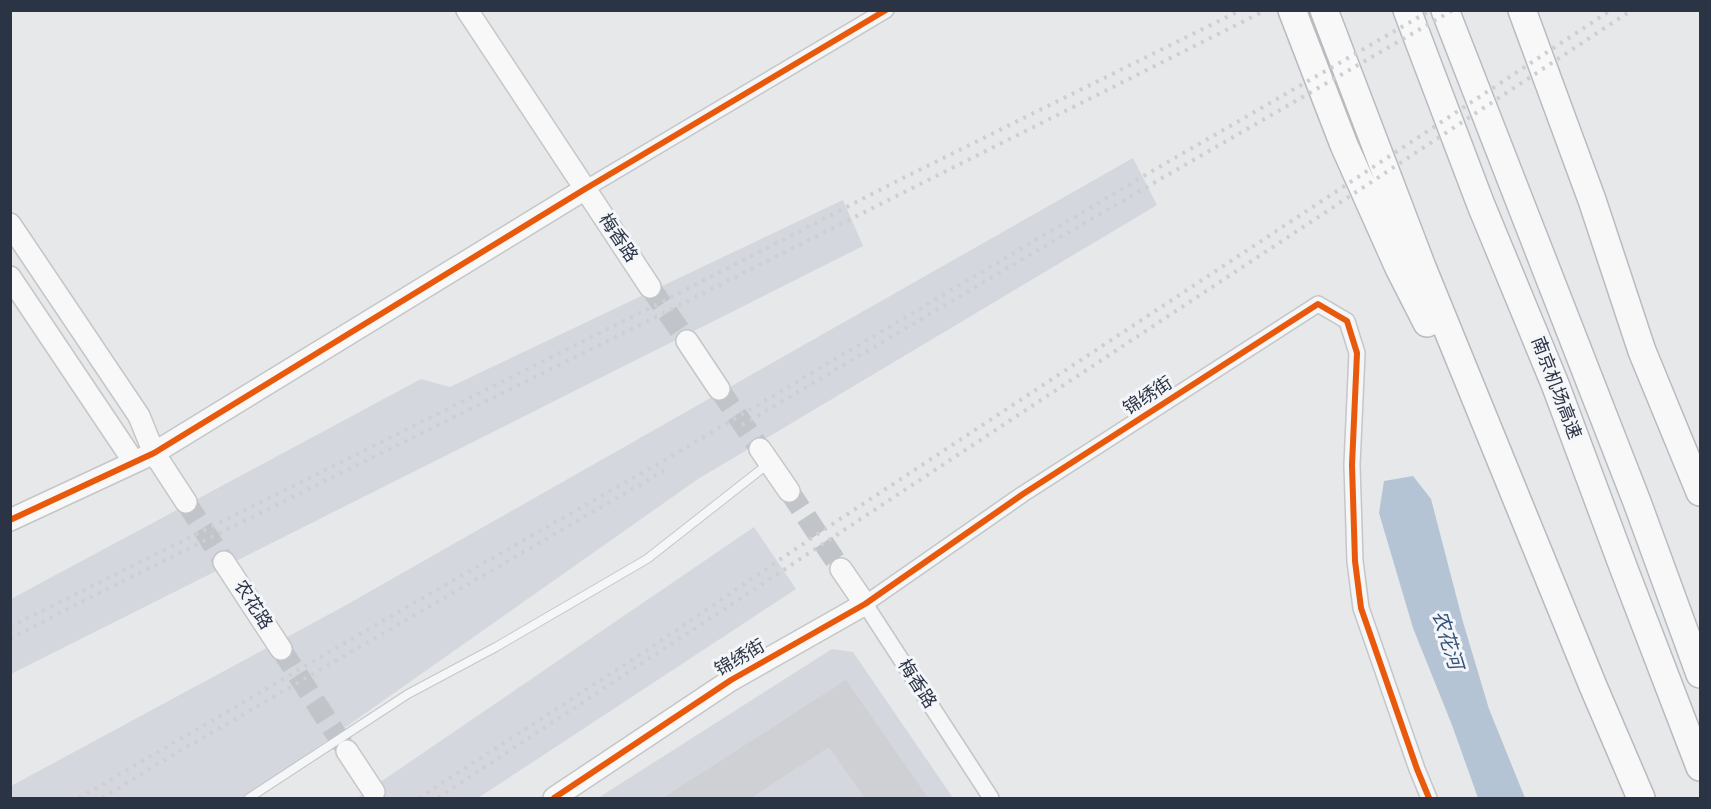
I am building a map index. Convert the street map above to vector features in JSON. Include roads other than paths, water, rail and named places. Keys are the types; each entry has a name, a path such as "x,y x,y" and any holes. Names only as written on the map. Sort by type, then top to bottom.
{"highway":[{"path":"1292,10 1344,145 1399,268 1508,477"},
{"path":"1324,10 1422,267 1641,798"},
{"name":"南京机场高速","path":"1407,10 1482,205 1555,384 1701,767"},
{"name":"南京机场高速","path":"1445,10 1637,502 1701,674"},
{"path":"1522,10 1592,200 1641,351 1701,492"}],"street":[{"name":"梅香路","path":"467,10 650,287"},
{"path":"10,520 154,453 585,189 886,10"},
{"path":"10,224 140,416 154,453 186,502"},
{"path":"10,277 134,462"},
{"name":"锦绣街","path":"554,798 731,680 865,604 1023,494 1318,304 1347,321 1357,353 1352,465 1355,561 1361,608 1429,798"},
{"path":"687,341 719,389"},
{"path":"765,456 789,491"},
{"name":"农花路","path":"225,562 281,649"},
{"name":"梅香路","path":"841,569 991,798"},
{"path":"347,751 374,792"}],"lane":[{"path":"249,798 408,694 496,647 647,559 765,456"}],"water":[{"name":"农花河","path":"1413,476 1431,499 1463,622 1489,709 1525,798 1478,798 1413,628 1379,513 1384,481"}],"tunnel":[{"path":"650,287 687,341"},
{"path":"719,389 760,449"},
{"path":"789,491 841,569"},
{"path":"186,502 224,562"},
{"path":"281,649 347,751"}],"railway":[{"path":"10,627 1241,10"},
{"path":"10,639 1266,10"},
{"path":"79,798 670,457 1147,174 1431,10"},
{"path":"742,425 1050,243 1453,10"},
{"path":"419,798 647,650 822,531 1611,10"},
{"path":"438,798 1632,10"},
{"path":"102,798 667,469"}]}
